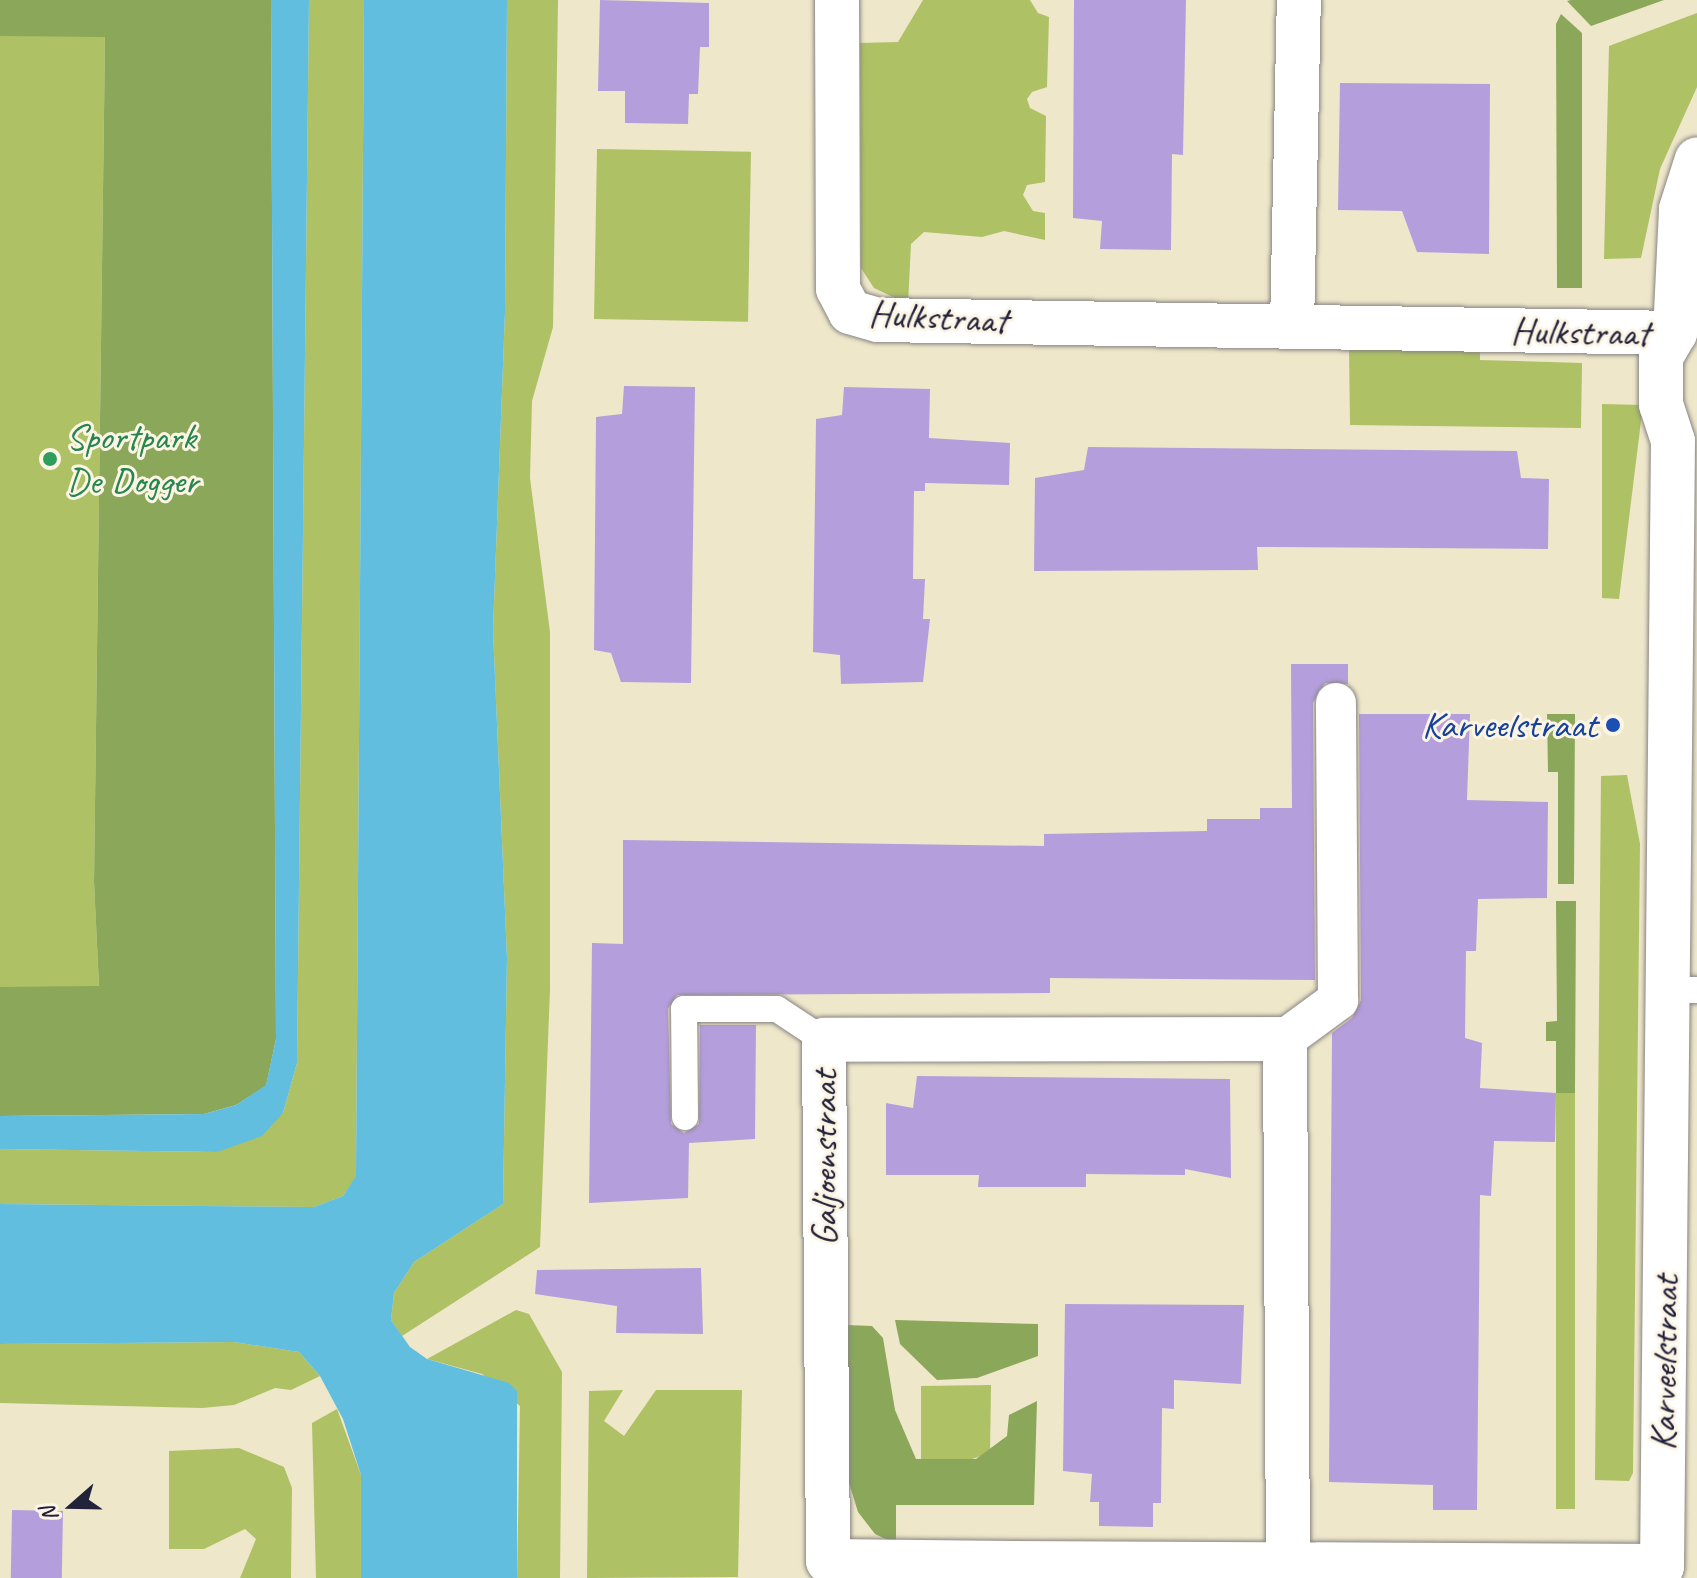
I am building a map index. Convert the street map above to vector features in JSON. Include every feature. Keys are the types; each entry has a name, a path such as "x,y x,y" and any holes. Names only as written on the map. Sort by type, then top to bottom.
{"street":[{"name":"Hulkstraat","path":"837,0 838,289 850,312 878,320 1675,333"},
{"path":"1292,327 1299,0"},
{"name":"Karveelstraat","path":"1662,1574 1682,990 1673,441 1661,405 1660,379 1661,357 1675,333 1681,209 1697,159"},
{"path":"1288,1564 1285,1039 1338,1000 1336,703"},
{"name":"Galjoenstraat","path":"1285,1039 824,1040 828,1561 1288,1564 1662,1574"}],"lane":[{"path":"685,1117 684,1009 777,1009 824,1040"}],"green space":[{"name":"Sportpark De Dogger","path":"0,0 105,36 94,882 99,987 0,987"},
{"path":"0,0 271,0 276,1039 266,1086 236,1105 204,1114 0,1116 0,987 99,986 94,882 105,37 0,36"},
{"path":"309,0 364,0 356,1177 343,1196 314,1207 0,1204 0,1149 217,1152 283,1113 297,1063"},
{"path":"507,0 558,0 553,327 532,401 530,478 550,632 550,989 540,1247 402,1336 391,1320 394,1293 414,1262 503,1204 507,958 493,630 505,312"},
{"path":"923,0 1030,0 1038,13 1049,17 1047,87 1032,92 1027,99 1030,108 1046,116 1045,182 1027,185 1023,195 1033,211 1045,213 1045,240 1004,231 982,237 924,232 911,244 908,304 874,288 861,268 860,43 898,42"},
{"path":"1664,0 1591,26 1567,1"},
{"path":"1697,13 1697,87 1660,169 1641,258 1604,259 1609,46"},
{"path":"1561,14 1582,33 1582,288 1557,288 1556,24"},
{"path":"597,149 751,152 748,322 594,319"},
{"path":"1349,349 1480,349 1480,360 1582,363 1581,428 1350,425"},
{"path":"1602,404 1643,405 1619,599 1602,598"},
{"path":"1547,714 1575,714 1574,884 1558,884 1558,772 1548,772"},
{"path":"1627,775 1640,844 1633,1473 1629,1481 1595,1480 1601,776"},
{"path":"1556,901 1576,901 1575,1093 1556,1093 1556,1041 1546,1041 1546,1022 1557,1021"},
{"path":"1556,1093 1575,1093 1575,1509 1556,1509"},
{"path":"516,1310 529,1314 562,1372 560,1578 517,1578 520,1406 482,1374 427,1359"},
{"path":"895,1320 1038,1324 1038,1356 977,1378 937,1380 900,1344"},
{"path":"847,1325 872,1326 883,1338 895,1410 916,1459 976,1459 1007,1436 1009,1415 1037,1401 1034,1505 896,1505 896,1544 875,1534 858,1512 849,1483"},
{"path":"234,1342 299,1352 320,1376 291,1390 275,1388 234,1405 202,1408 0,1403 0,1344"},
{"path":"991,1385 990,1453 960,1463 921,1461 921,1386"},
{"path":"623,1390 604,1421 624,1436 656,1390 742,1390 738,1577 587,1578 589,1391"},
{"path":"337,1409 361,1475 361,1578 316,1578 312,1423"},
{"path":"239,1448 284,1467 292,1488 291,1578 240,1578 256,1539 245,1529 204,1549 169,1549 169,1451"}],"water":[{"path":"271,0 309,0 297,1063 283,1113 262,1136 217,1152 0,1149 0,1116 204,1114 236,1105 266,1085 276,1039"},
{"path":"364,0 507,0 505,312 493,630 507,958 503,1204 414,1262 394,1293 391,1320 410,1347 427,1359 509,1383 517,1391 517,1578 361,1578 361,1475 343,1419 320,1376 299,1352 234,1342 0,1344 0,1204 314,1207 343,1196 356,1176"}],"building":[{"path":"600,0 709,3 709,47 700,47 698,94 689,94 688,124 625,123 625,91 598,91"},
{"path":"1074,0 1186,0 1183,155 1172,154 1171,250 1100,249 1102,221 1073,218"},
{"path":"1340,83 1490,84 1489,254 1417,252 1402,211 1338,210"},
{"path":"624,386 695,387 691,683 621,682 611,653 594,650 596,417 622,414"},
{"path":"844,387 930,389 929,438 1010,443 1009,485 925,483 925,491 914,491 913,579 925,579 923,619 930,619 923,682 841,684 840,655 813,652 816,419 842,415"},
{"path":"1088,447 1517,451 1521,478 1549,479 1548,549 1257,547 1258,570 1034,571 1035,478 1084,470"},
{"path":"1291,664 1348,664 1348,684 1325,683 1313,703 1315,980 1050,978 1050,993 677,995 668,1009 671,1124 684,1133 699,1124 700,1025 756,1025 755,1139 689,1143 688,1198 589,1203 592,943 623,944 623,840 1044,846 1044,834 1207,831 1207,819 1260,819 1260,808 1292,808"},
{"path":"1359,714 1470,714 1467,800 1548,802 1547,898 1478,899 1476,951 1466,951 1465,1038 1482,1043 1480,1088 1556,1093 1555,1142 1494,1141 1491,1196 1480,1195 1477,1510 1433,1510 1433,1485 1329,1482 1332,1033 1352,1018 1361,1000"},
{"path":"917,1076 1230,1079 1231,1178 1185,1169 1185,1175 1086,1174 1086,1187 978,1187 979,1175 886,1175 886,1103 913,1108"},
{"path":"701,1268 703,1334 616,1333 617,1306 535,1294 537,1270"},
{"path":"1065,1304 1244,1305 1241,1384 1174,1380 1174,1409 1162,1408 1161,1503 1153,1503 1153,1527 1099,1526 1099,1502 1090,1502 1092,1474 1063,1471"},
{"path":"12,1510 63,1511 62,1578 11,1578"}],"place":[{"name":"Sportpark De Dogger","path":"50,459"},
{"name":"Karveelstraat","path":"1613,725"}]}
